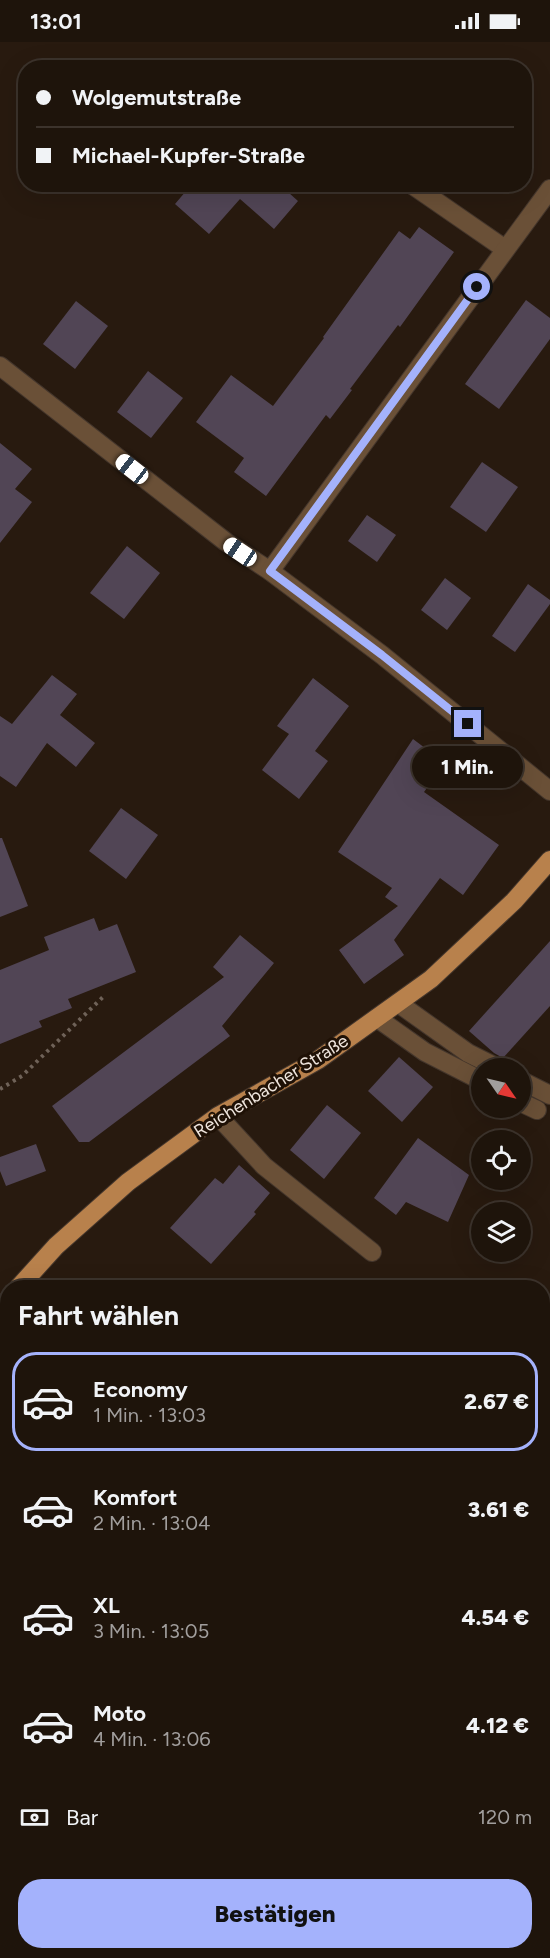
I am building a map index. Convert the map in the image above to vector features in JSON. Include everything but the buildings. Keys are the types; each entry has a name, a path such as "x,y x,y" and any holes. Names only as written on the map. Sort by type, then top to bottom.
{"main road":[{"name":"Reichenbacher Straße","path":"25,1280 56,1246 128,1182 218,1116 318,1060 431,979 514,901 550,860"}],"street":[{"path":"270,571 550,189"},
{"path":"423,192 505,249"},
{"path":"0,366 226,542 270,571 391,662 550,791"},
{"path":"398,1003 478,1058"},
{"path":"377,1018 425,1052 471,1075"},
{"path":"531,1086 550,1095"},
{"path":"531,1107 537,1110"},
{"path":"218,1116 264,1166 372,1252"}],"path":[{"path":"0,1089 22,1076 105,995"}],"route":[{"path":"468,724 382,655 270,571 477,287"}]}
